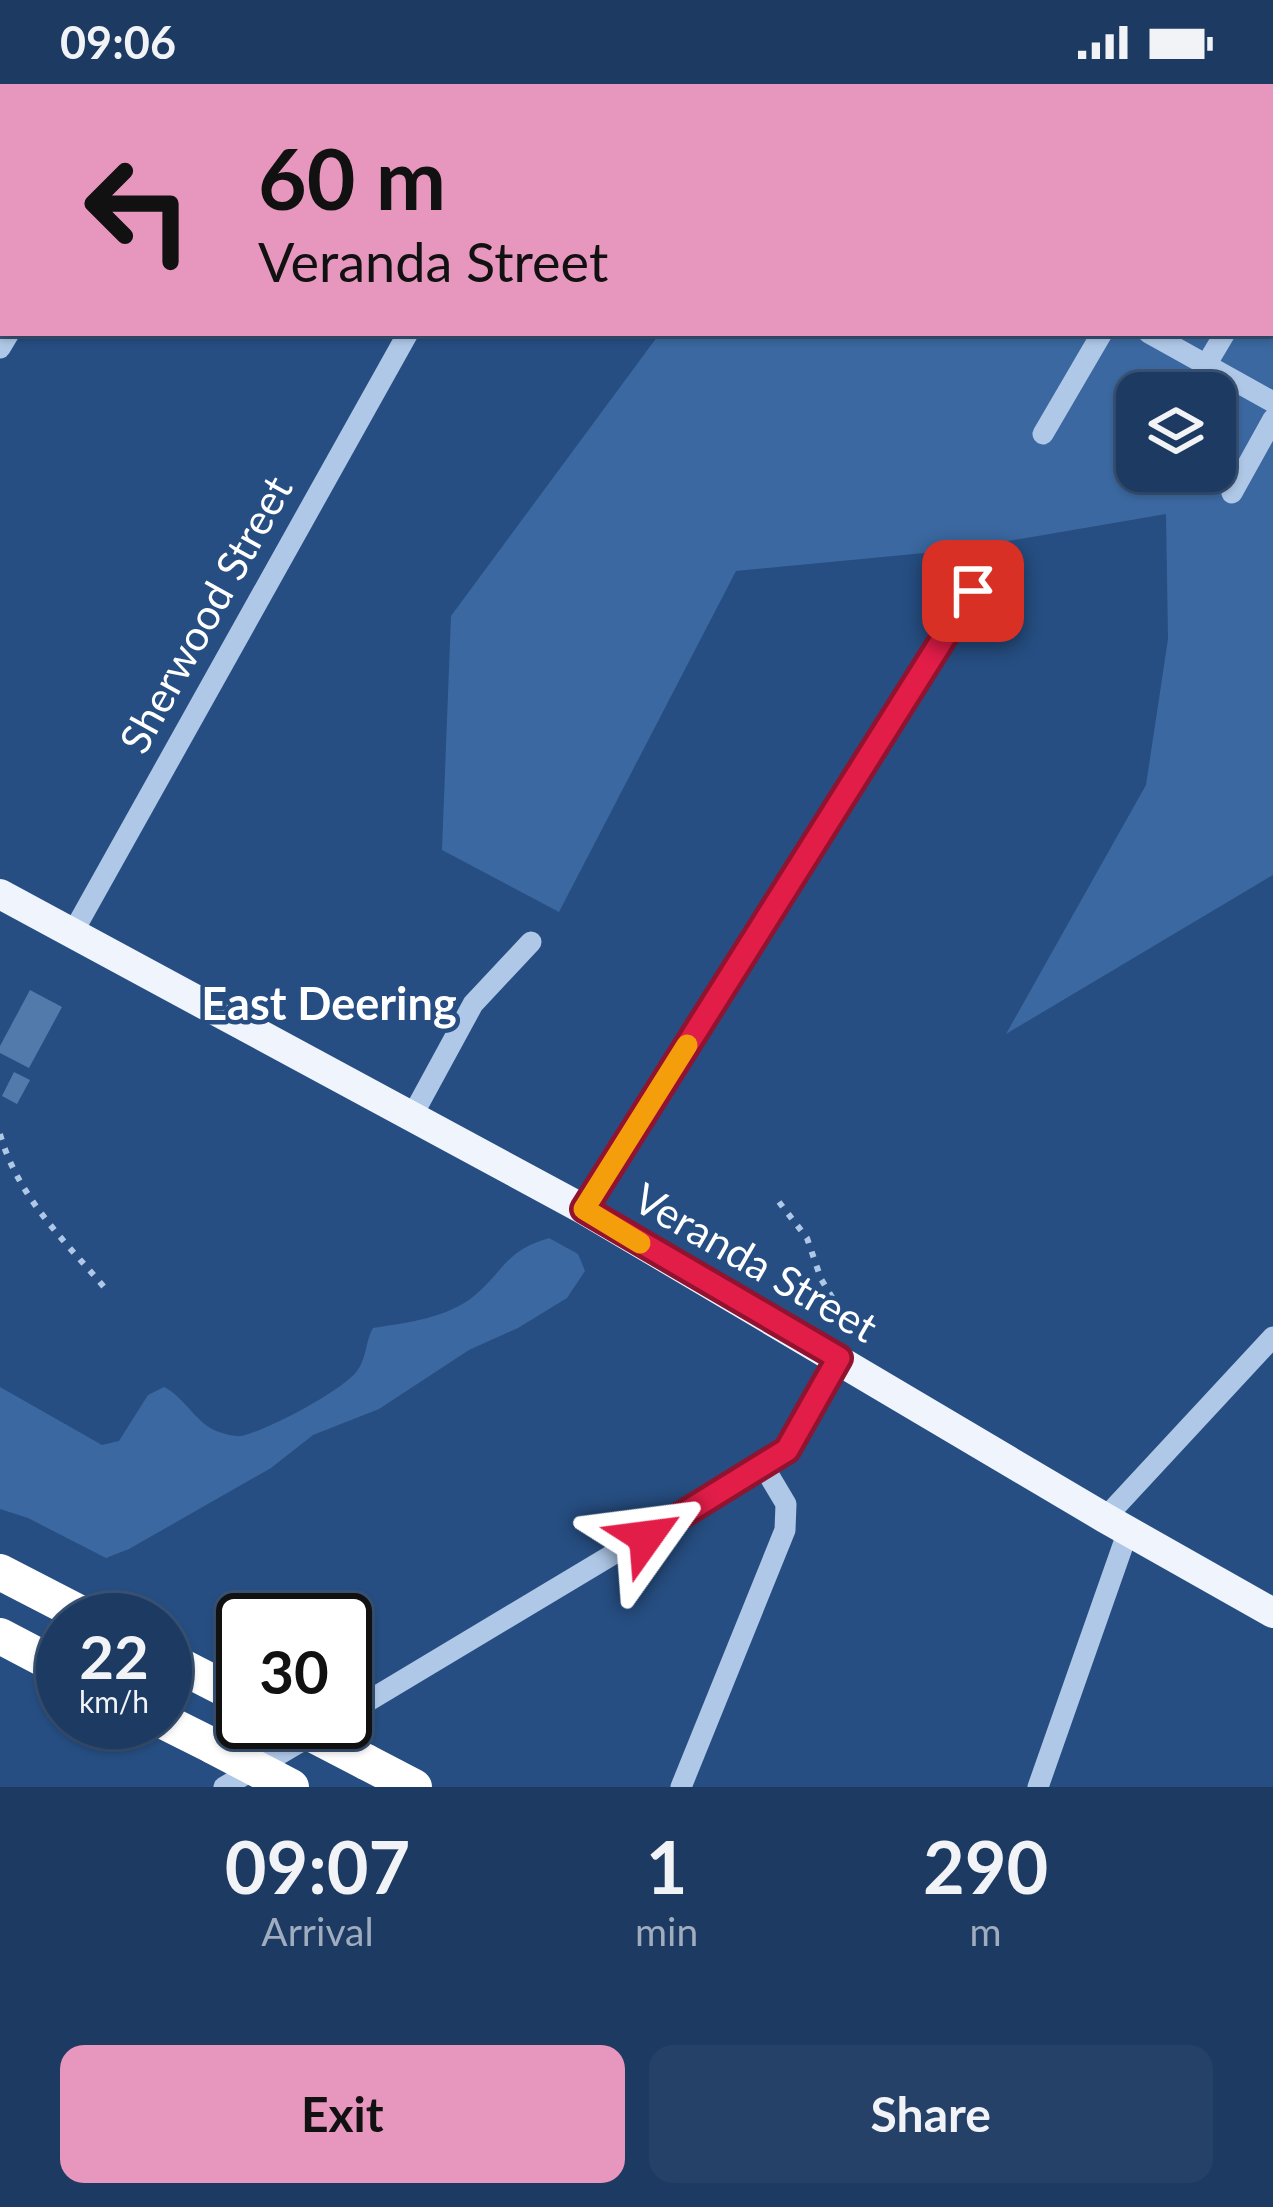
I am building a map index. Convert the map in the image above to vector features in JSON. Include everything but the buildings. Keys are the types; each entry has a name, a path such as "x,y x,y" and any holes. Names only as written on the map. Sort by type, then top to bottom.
{"highway":[{"path":"3,1574 40,1593"},
{"path":"0,1636 36,1655"},
{"path":"192,1736 291,1787"},
{"path":"342,1749 414,1787"}],"main road":[{"name":"Veranda Street","path":"0,894 593,1215 1273,1613"}],"street":[{"name":"Sherwood Street","path":"72,934 406,336"},
{"path":"1043,434 1100,336"},
{"path":"1154,336 1273,402"},
{"path":"1206,365 1224,336"},
{"path":"1232,493 1273,419"},
{"path":"593,1215 973,591"},
{"path":"411,1118 473,1004 531,942"},
{"path":"1038,1787 1116,1524 1273,1337"},
{"path":"372,1699 764,1467 787,1450 839,1358"},
{"path":"681,1787 784,1530 786,1504 764,1467"},
{"path":"224,1787 288,1749"}],"path":[{"path":"1,1134 2,1153 34,1208 104,1287"},
{"path":"779,1202 807,1238 821,1279 844,1317"}],"shaded area":[{"path":"658,336 1273,336 1273,875 1006,1034 1146,785 1168,639 1166,514 956,550 736,571 559,912 442,850 451,616"},
{"path":"549,1238 578,1254 585,1271 567,1298 469,1350 379,1409 313,1435 271,1468 129,1549 106,1558 0,1509 0,1387 102,1445 119,1441 148,1395 164,1387 207,1426 241,1436 303,1409 349,1379 360,1366 373,1328 451,1310 474,1296 514,1255"}],"slow traffic":[{"path":"640,1243 584,1209 687,1045"}],"district":[{"name":"East Deering","path":"329,1003"}],"route":[{"path":"646,1537 787,1450 839,1358 584,1209 973,591"}]}
